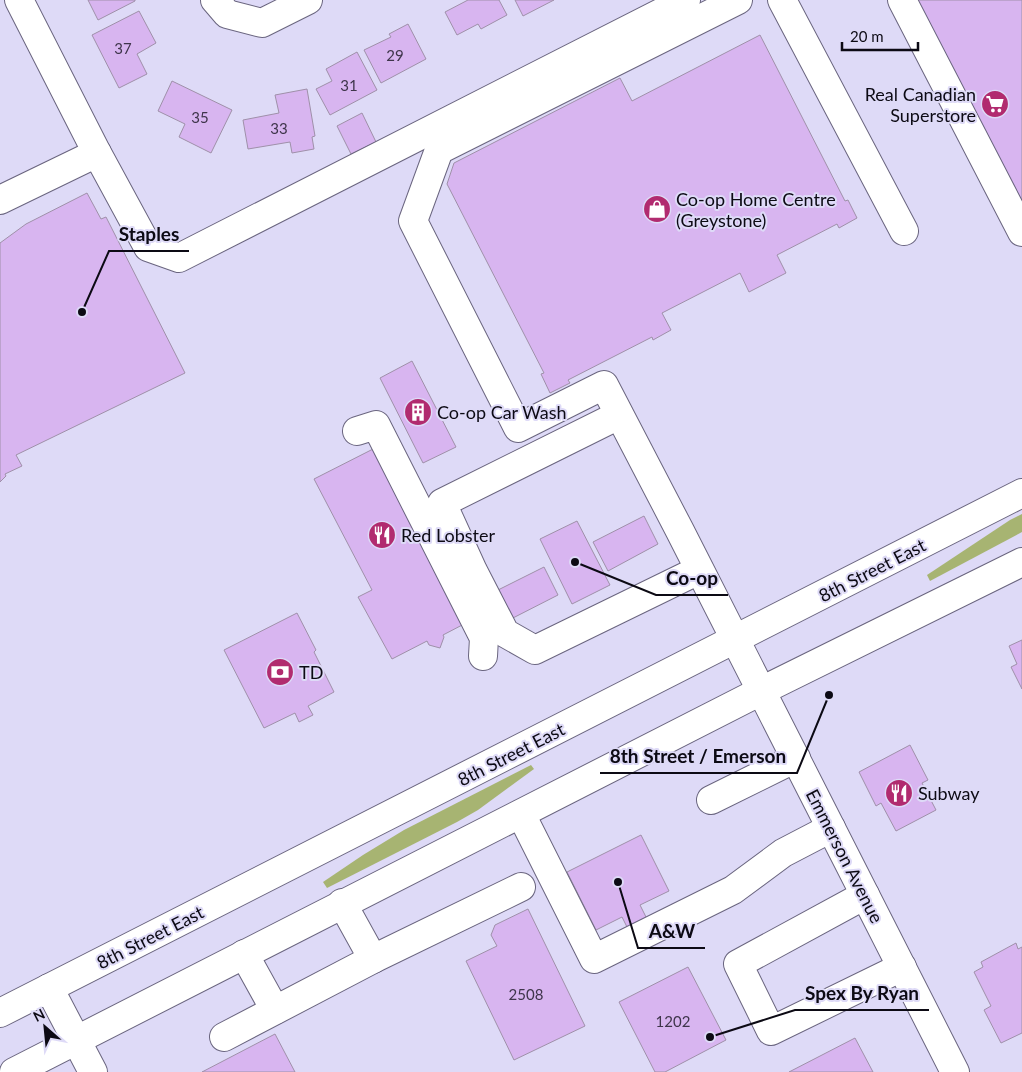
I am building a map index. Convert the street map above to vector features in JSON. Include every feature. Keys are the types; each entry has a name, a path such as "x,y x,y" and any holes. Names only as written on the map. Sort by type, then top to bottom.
{"main road":[{"path":"19,0 97,153 148,247 178,258 686,0"},
{"path":"215,0 227,14 262,23 308,0"},
{"name":"Emmerson Avenue","path":"738,0 440,150 413,221 518,428 604,386 700,570 955,1072"},
{"path":"782,0 904,231"},
{"path":"902,0 1022,232"},
{"path":"0,200 97,153"},
{"path":"619,415 442,503 473,571 505,633 535,650 700,570"},
{"path":"357,431 376,425 484,638 483,656"},
{"name":"8th Street East","path":"0,1013 1022,493"},
{"path":"14,1072 761,691 1022,562"},
{"path":"711,800 796,758"},
{"path":"521,814 594,959 733,890 783,853 831,828"},
{"path":"224,1037 373,959 521,887"},
{"path":"865,895 738,964 771,1031 902,968"},
{"path":"342,904 373,959"},
{"path":"244,954 275,1010"},
{"path":"49,988 93,1072"}],"green space":[{"path":"1022,514 1022,532 930,581 927,575"},
{"path":"531,765 534,769 478,810 457,822 327,888 323,882 404,830"}],"building":[{"path":"88,0 135,0 135,1 98,20"},
{"path":"468,0 499,0 507,15 481,29 478,24 457,35 445,12"},
{"path":"515,0 554,0 523,16"},
{"name":"Real Canadian Superstore","path":"915,0 1022,0 1022,208"},
{"path":"139,11 156,43 137,54 147,74 119,88 92,35"},
{"path":"408,24 426,59 381,83 364,50 391,37 389,34"},
{"name":"Co-op Home Centre (Greystone)","path":"760,35 845,201 848,200 857,218 839,228 837,224 777,255 786,273 749,292 740,273 662,313 671,330 653,340 652,337 568,380 570,383 550,393 541,374 544,373 447,184 454,163 620,78 632,101"},
{"path":"357,52 377,90 330,115 316,89 332,81 326,69"},
{"path":"172,81 232,110 211,153 179,137 185,124 158,111"},
{"path":"307,89 315,136 312,137 314,149 292,153 290,142 248,149 243,120 279,113 275,95"},
{"path":"362,113 376,142 351,154 337,126"},
{"path":"87,193 101,219 106,217 185,373 16,455 22,466 5,474 6,476 0,482 0,243 26,224"},
{"name":"Co-op Car Wash","path":"412,361 456,447 423,463 380,378"},
{"name":"Red Lobster","path":"377,447 466,623 443,635 440,648 429,645 427,641 392,659 358,597 372,590 314,479"},
{"path":"644,516 658,544 608,571 593,542"},
{"path":"577,521 610,585 572,604 540,539"},
{"path":"544,567 558,595 509,620 494,592"},
{"name":"TD","path":"297,613 316,650 314,652 334,692 308,706 313,715 299,722 295,713 264,728 224,650"},
{"path":"1022,640 1022,689 1011,667 1017,664 1009,646"},
{"name":"Subway","path":"910,745 928,780 922,783 936,810 896,831 881,803 876,806 859,772"},
{"path":"641,835 669,891 640,905 648,921 629,931 622,917 596,930 567,872"},
{"path":"528,909 585,1026 514,1060 466,961 497,946 491,935 495,925"},
{"path":"1016,943 1018,949 1022,947 1022,1033 1001,1043 984,1010 991,1006 974,972 983,967 981,962"},
{"path":"688,967 726,1040 665,1072 655,1072 619,1002"},
{"path":"275,1034 295,1072 202,1072"},
{"path":"855,1038 873,1072 789,1072"}],"place":[{"name":"Real Canadian Superstore","path":"995,104"},
{"name":"Co-op Home Centre (Greystone)","path":"657,209"},
{"name":"Staples","path":"82,312"},
{"name":"Co-op Car Wash","path":"418,412"},
{"name":"Red Lobster","path":"382,535"},
{"name":"Co-op","path":"575,562"},
{"name":"TD","path":"280,672"},
{"name":"8th Street / Emerson","path":"829,695"},
{"name":"Subway","path":"899,793"},
{"name":"A&W","path":"618,882"},
{"name":"Spex By Ryan","path":"710,1037"}]}
